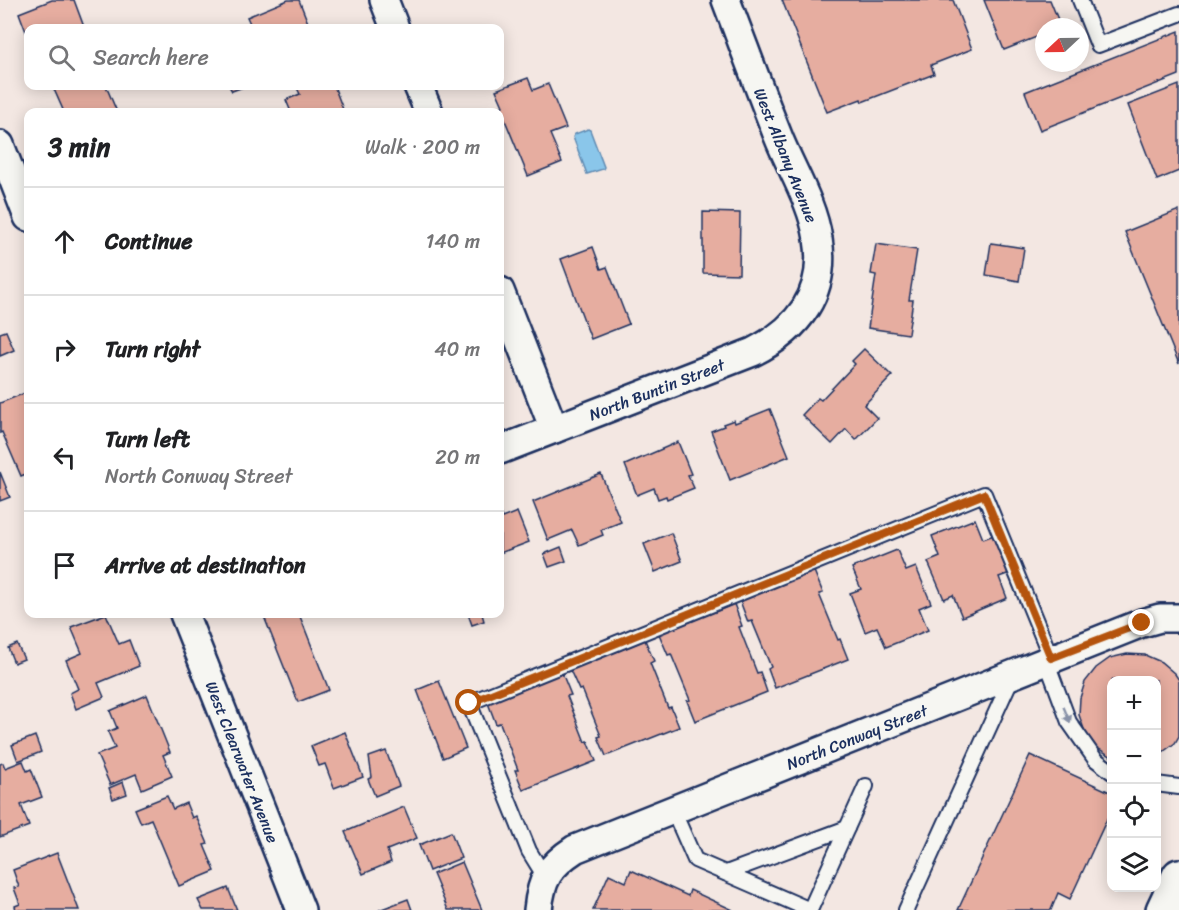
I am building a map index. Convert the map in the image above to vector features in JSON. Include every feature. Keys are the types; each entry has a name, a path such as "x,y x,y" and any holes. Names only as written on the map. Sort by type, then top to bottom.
{"main road":[{"path":"1163,910 1179,876"}],"street":[{"path":"384,0 393,24"},
{"name":"West Albany Avenue","path":"726,0 811,214 818,238 820,262 817,283 804,311"},
{"path":"420,90 427,108"},
{"path":"0,145 24,207"},
{"path":"504,301 554,429"},
{"name":"North Buntin Street","path":"504,448 753,352 779,338 804,311"},
{"name":"West Clearwater Avenue","path":"186,618 301,910"},
{"name":"North Conway Street","path":"545,877 557,861 575,849 1142,623 1160,618 1179,618"},
{"path":"538,910 539,895 545,877"}],"lane":[{"path":"1080,0 1098,45 1179,14"},
{"path":"1177,0 1179,6"},
{"path":"545,877 529,851 469,703 984,494 1049,659 1069,722 1095,759 1107,768"},
{"path":"906,910 1014,673"},
{"path":"1161,785 1179,787"},
{"path":"673,810 695,860 810,910 866,786"},
{"path":"726,873 847,828"}],"water":[{"path":"588,129 604,167 587,174 573,137"}],"building":[{"path":"52,0 74,0 83,24 24,24 24,26 19,13"},
{"path":"288,0 299,0 308,24 250,24 247,17"},
{"path":"782,0 953,0 972,49 931,65 934,74 862,102 861,99 827,112"},
{"path":"984,0 1050,0 1057,18 1035,18 1035,38 1004,50"},
{"path":"1179,31 1179,75 1040,130 1025,92 1075,72 1089,72 1089,67"},
{"path":"528,78 533,90 548,84 566,128 550,134 562,162 528,176 504,118 504,108 500,108 503,106 496,90 504,90 504,87"},
{"path":"1179,85 1179,171 1157,180 1128,105"},
{"path":"54,90 108,90 115,108 62,108"},
{"path":"298,90 336,90 342,108 289,108 286,100 300,94"},
{"path":"1179,210 1179,364 1125,232"},
{"path":"703,212 740,213 739,274 703,273"},
{"path":"991,243 1024,248 1019,281 986,275"},
{"path":"876,244 917,250 909,300 913,300 908,334 868,328 876,275 871,274"},
{"path":"593,247 601,269 607,267 629,324 591,339 561,259"},
{"path":"6,331 14,350 0,356 0,333"},
{"path":"864,349 892,376 864,405 877,418 856,440 846,429 832,444 802,415 818,398 821,400 855,364 852,361"},
{"path":"24,393 24,475 21,476 2,432 0,433 0,403"},
{"path":"770,409 789,456 730,480 711,431 724,426 723,424 734,420 735,423"},
{"path":"678,442 694,488 667,499 666,496 658,499 654,488 637,495 625,465"},
{"path":"0,472 10,497 0,501"},
{"path":"601,474 621,522 601,530 603,535 579,545 572,530 548,540 533,502"},
{"path":"517,512 529,542 504,551 504,517"},
{"path":"975,519 983,539 994,535 1010,573 999,577 1007,598 962,617 953,595 944,599 928,562 940,557 932,536"},
{"path":"671,533 682,561 655,572 644,544"},
{"path":"561,547 566,561 549,567 544,554"},
{"path":"897,550 906,571 916,567 931,603 919,608 928,630 886,647 877,627 865,632 850,593 861,589 852,568"},
{"path":"814,571 823,593 819,594 848,659 775,688 768,669 771,667 752,621 748,622 740,601"},
{"path":"734,604 742,626 739,627 767,692 695,721 687,701 690,700 671,654 668,655 659,634"},
{"path":"95,618 108,618 119,644 129,640 139,666 98,683 104,697 76,709 70,693 78,689 66,660 82,653 71,627"},
{"path":"265,618 301,618 329,690 298,702"},
{"path":"469,618 483,618 484,621 472,625"},
{"path":"645,640 654,661 650,663 668,708 671,707 679,727 606,756 598,737 601,736 582,689 579,690 570,670"},
{"path":"17,644 24,659 14,663 8,648"},
{"path":"1127,654 1145,655 1161,662 1179,680 1179,736 1175,743 1161,753 1161,676 1107,676 1107,754 1094,746 1085,732 1079,715 1080,698 1085,682 1096,668 1110,658"},
{"path":"562,673 571,695 567,696 585,742 588,741 596,761 523,790 500,723 496,724 488,703"},
{"path":"439,681 466,748 443,758 417,690"},
{"path":"147,695 170,752 163,755 172,776 142,789 136,774 110,785 97,755 115,748 108,732 117,728 110,711"},
{"path":"345,732 363,777 334,788 325,764 319,766 311,746"},
{"path":"35,736 41,752 18,761 12,745"},
{"path":"386,751 399,786 375,796 368,779 372,777 369,757"},
{"path":"1030,755 1107,791 1107,819 1070,899 1058,893 1051,910 958,910"},
{"path":"23,761 27,771 31,769 42,797 21,805 29,826 0,837 0,764 3,763 5,768"},
{"path":"123,782 127,794 113,799 109,788"},
{"path":"167,796 173,809 186,803 192,818 196,816 208,844 204,845 215,871 179,886 151,819 141,823 135,809"},
{"path":"404,807 417,838 387,850 391,862 363,874 345,832"},
{"path":"451,832 461,858 429,871 419,845"},
{"path":"57,853 79,910 16,910 15,906 20,904 14,888 19,887 13,870"},
{"path":"462,862 482,910 448,910 433,874"},
{"path":"631,870 688,896 690,890 733,910 593,910 609,874 626,882"},
{"path":"228,888 237,910 203,910 198,900"},
{"path":"408,899 412,910 379,910"}],"route":[{"path":"469,703 984,494 1051,658 1142,623"}]}
